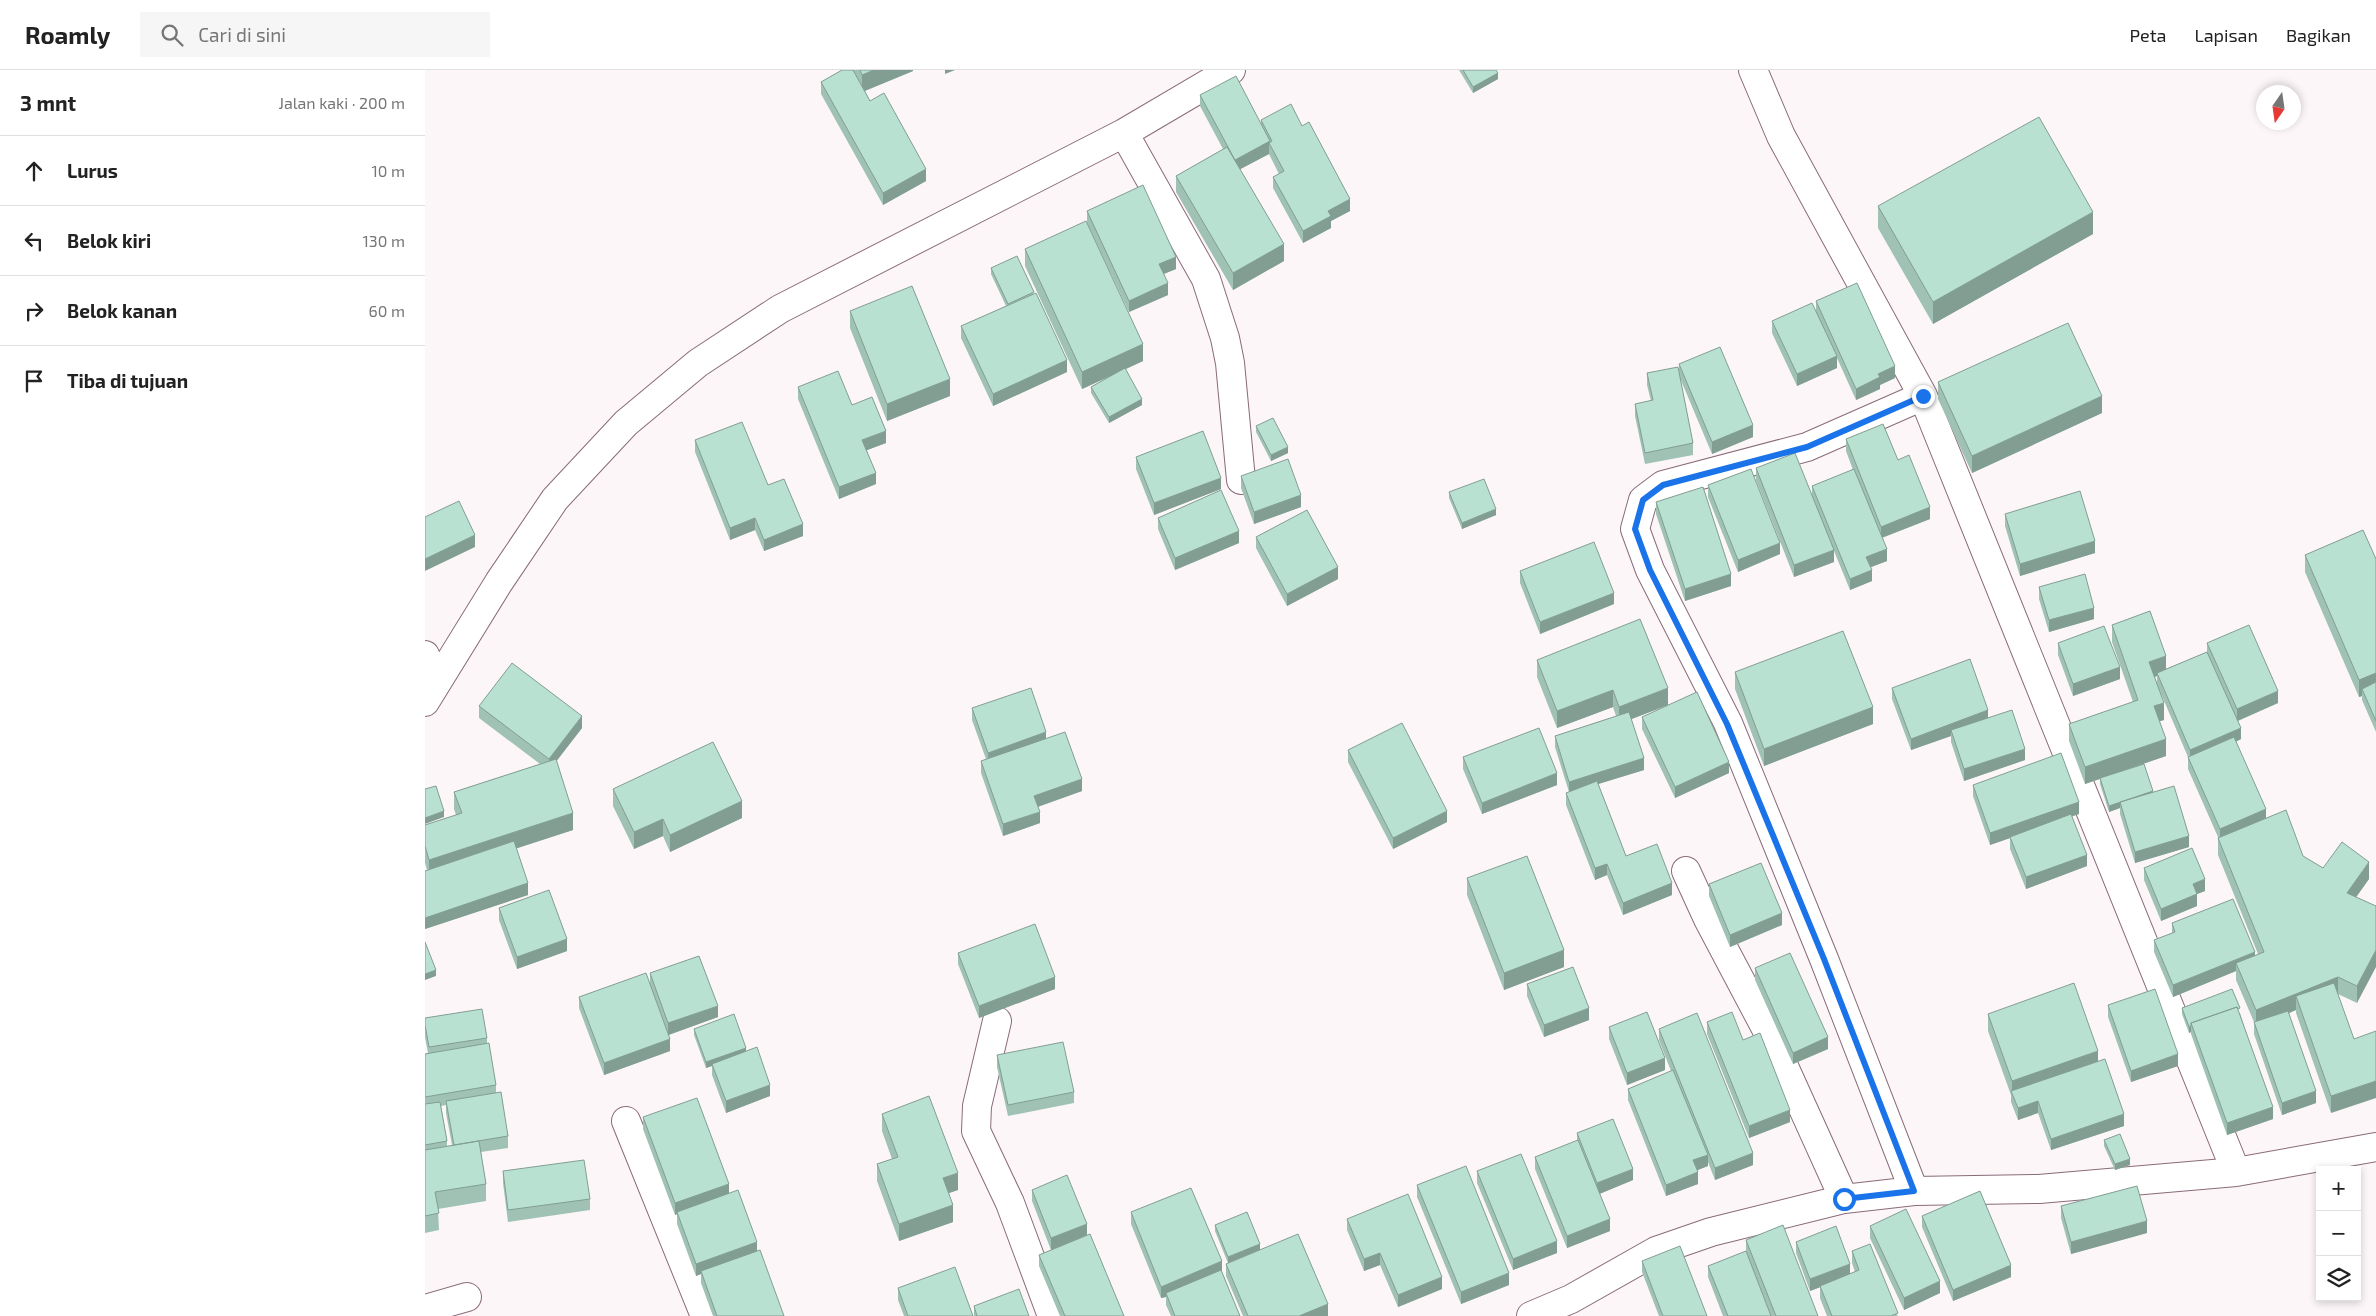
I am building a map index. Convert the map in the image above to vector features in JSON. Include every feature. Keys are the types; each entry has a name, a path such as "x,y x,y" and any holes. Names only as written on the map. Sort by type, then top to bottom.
{"street":[{"path":"431,692 499,582 555,499 626,423 698,363 779,308 1124,133 1231,70"},
{"path":"1753,70 1781,136 1923,396 2236,1172"},
{"path":"1124,133 1206,279 1225,338 1230,363 1241,480"},
{"path":"1914,1191 1824,959 1727,724 1650,570 1635,529 1643,500 1663,485 1807,447 1923,396"},
{"path":"425,655 431,692"},
{"path":"1686,871 1708,919 1773,1040 1844,1199"},
{"path":"997,1021 977,1106 976,1131 1010,1203 1053,1316"},
{"path":"626,1120 705,1316"},
{"path":"1531,1316 1571,1299 1656,1251 1711,1232 1844,1199 1914,1191 2039,1189 2236,1172 2376,1146"},
{"path":"425,1309 467,1297"}],"building":[{"path":"842,70 853,70 870,101 884,93 926,169 883,193 821,82"},
{"path":"860,70 874,70 862,75"},
{"path":"1463,70 1496,70 1498,73 1473,87"},
{"path":"1236,76 1270,141 1235,160 1200,95"},
{"path":"1291,104 1302,126 1309,122 1350,199 1328,211 1331,216 1303,231 1273,177 1284,171 1269,143 1272,141 1261,120"},
{"path":"2039,117 2093,212 1933,302 1878,206"},
{"path":"1227,147 1284,244 1233,273 1176,176"},
{"path":"1143,185 1176,257 1159,264 1168,283 1129,301 1087,211"},
{"path":"1086,221 1143,344 1082,372 1025,249"},
{"path":"1017,256 1034,292 1008,304 991,268"},
{"path":"1857,283 1895,366 1878,374 1880,377 1856,389 1816,301"},
{"path":"912,286 950,379 887,404 850,311"},
{"path":"1036,293 1067,360 993,394 961,326"},
{"path":"1812,303 1837,356 1797,374 1772,321"},
{"path":"2068,323 2102,396 1972,456 1938,382"},
{"path":"1720,347 1753,425 1712,442 1679,364"},
{"path":"1678,367 1693,443 1645,453 1635,404 1653,400 1647,373"},
{"path":"1125,368 1142,399 1109,417 1091,387"},
{"path":"838,371 852,405 872,397 886,431 862,440 876,473 839,487 798,387"},
{"path":"1273,418 1288,447 1271,455 1256,426"},
{"path":"742,422 768,485 784,479 803,524 764,540 755,518 730,528 695,440"},
{"path":"1883,424 1898,460 1909,455 1930,507 1881,527 1846,439"},
{"path":"1203,431 1221,478 1154,503 1136,457"},
{"path":"1795,453 1834,550 1794,565 1756,468"},
{"path":"1288,459 1301,495 1254,512 1241,476"},
{"path":"1751,469 1780,543 1738,560 1708,485"},
{"path":"1854,469 1887,549 1866,557 1872,570 1850,579 1812,486"},
{"path":"1484,479 1496,509 1462,523 1449,492"},
{"path":"1703,487 1731,574 1685,589 1656,502"},
{"path":"1221,490 1239,531 1175,558 1158,518"},
{"path":"2080,491 2095,541 2020,564 2005,514"},
{"path":"459,501 475,535 425,559 425,517"},
{"path":"1307,510 1338,567 1287,594 1256,537"},
{"path":"2363,530 2376,559 2376,673 2359,680 2305,555"},
{"path":"1594,542 1614,593 1540,622 1520,571"},
{"path":"2085,574 2094,608 2049,620 2039,587"},
{"path":"2150,611 2166,656 2149,662 2164,703 2154,706 2166,739 2085,767 2069,724 2138,700 2112,625"},
{"path":"1640,619 1668,688 1619,707 1613,690 1557,711 1537,660"},
{"path":"2249,625 2278,691 2237,709 2207,643"},
{"path":"2104,626 2120,667 2073,684 2058,643"},
{"path":"1843,631 1873,707 1764,749 1735,672"},
{"path":"2207,652 2241,728 2190,750 2157,673"},
{"path":"1970,659 1988,710 1911,739 1892,688"},
{"path":"512,663 582,716 549,759 479,706"},
{"path":"2376,682 2376,721 2362,689"},
{"path":"1031,688 1046,732 988,753 972,708"},
{"path":"1697,692 1729,762 1675,787 1642,717"},
{"path":"2012,710 2025,749 1964,769 1951,730"},
{"path":"1629,712 1644,758 1569,782 1555,736"},
{"path":"1402,723 1447,811 1393,838 1348,750"},
{"path":"1539,728 1557,773 1482,803 1463,757"},
{"path":"1065,732 1082,779 1034,796 1040,812 1003,824 981,761"},
{"path":"2234,737 2266,809 2220,829 2188,757"},
{"path":"713,742 742,801 670,835 663,819 634,832 613,789"},
{"path":"2061,753 2079,802 1990,833 1973,785"},
{"path":"556,759 573,813 429,860 425,846 425,825 462,813 454,792"},
{"path":"2144,764 2153,791 2109,806 2100,778"},
{"path":"1597,781 1626,856 1657,844 1672,883 1623,903 1607,864 1595,868 1566,793"},
{"path":"436,786 444,811 425,818 425,789"},
{"path":"2174,786 2189,836 2135,852 2120,802"},
{"path":"2286,810 2303,856 2323,868 2342,842 2369,862 2347,893 2376,906 2376,950 2357,986 2338,977 2256,1010 2236,963 2264,952 2218,838"},
{"path":"2071,814 2087,855 2026,877 2010,837"},
{"path":"514,841 528,883 425,918 425,871"},
{"path":"2192,848 2205,879 2193,884 2197,894 2161,909 2144,868"},
{"path":"1527,856 1564,950 1504,973 1467,878"},
{"path":"1761,863 1782,913 1730,935 1709,884"},
{"path":"549,890 567,939 517,957 499,908"},
{"path":"2233,899 2255,952 2173,985 2154,940 2175,932 2172,923"},
{"path":"1035,924 1055,977 979,1006 958,953"},
{"path":"425,942 436,970 425,974"},
{"path":"1790,953 1828,1037 1793,1053 1755,968"},
{"path":"699,956 718,1006 668,1023 650,973"},
{"path":"1573,967 1589,1008 1544,1025 1527,984"},
{"path":"646,973 670,1039 604,1063 579,997"},
{"path":"2074,983 2098,1051 2012,1081 1988,1014"},
{"path":"2334,983 2354,1039 2376,1031 2376,1081 2331,1096 2296,996"},
{"path":"2155,989 2178,1054 2131,1071 2108,1005"},
{"path":"2232,989 2240,1008 2238,1009 2237,1007 2191,1023 2189,1027 2182,1008"},
{"path":"2237,1007 2273,1107 2227,1123 2191,1023"},
{"path":"482,1009 487,1038 429,1047 425,1018"},
{"path":"2288,1011 2316,1091 2282,1103 2254,1022"},
{"path":"1647,1012 1665,1058 1627,1073 1609,1027"},
{"path":"1732,1012 1743,1040 1760,1033 1790,1110 1749,1126 1707,1022"},
{"path":"1697,1013 1753,1153 1715,1168 1659,1029"},
{"path":"734,1014 746,1048 706,1062 694,1029"},
{"path":"1063,1042 1074,1092 1008,1105 997,1055"},
{"path":"489,1043 496,1085 425,1097 425,1054"},
{"path":"757,1047 770,1085 726,1101 712,1064"},
{"path":"2105,1059 2124,1114 2051,1139 2038,1101 2018,1108 2011,1091"},
{"path":"1673,1070 1708,1155 1693,1160 1698,1172 1666,1185 1628,1089"},
{"path":"501,1092 508,1136 454,1145 446,1101"},
{"path":"929,1096 958,1173 943,1178 953,1205 899,1224 877,1164 898,1157 882,1114"},
{"path":"697,1098 729,1184 675,1203 643,1117"},
{"path":"440,1102 447,1141 425,1145 425,1104"},
{"path":"1613,1119 1633,1169 1597,1183 1577,1133"},
{"path":"2120,1134 2130,1159 2115,1164 2104,1140"},
{"path":"1578,1140 1610,1219 1567,1236 1535,1157"},
{"path":"479,1141 486,1184 435,1192 439,1213 425,1216 425,1150"},
{"path":"1521,1154 1557,1241 1513,1259 1477,1171"},
{"path":"584,1160 590,1199 508,1210 503,1171"},
{"path":"1466,1166 1509,1273 1461,1292 1417,1185"},
{"path":"1067,1175 1087,1224 1051,1238 1032,1190"},
{"path":"2137,1186 2147,1221 2071,1242 2061,1206"},
{"path":"1191,1188 1222,1261 1161,1287 1131,1212"},
{"path":"738,1190 757,1242 696,1264 677,1212"},
{"path":"1980,1191 2011,1265 1953,1290 1922,1216"},
{"path":"1408,1194 1442,1277 1398,1295 1380,1253 1364,1259 1347,1219"},
{"path":"1906,1209 1940,1281 1904,1298 1870,1226"},
{"path":"1247,1212 1260,1244 1228,1257 1215,1225"},
{"path":"1783,1225 1818,1316 1776,1316 1746,1240"},
{"path":"1836,1226 1850,1264 1810,1279 1796,1242"},
{"path":"1090,1234 1124,1316 1065,1316 1039,1255"},
{"path":"1298,1234 1328,1304 1299,1316 1248,1316 1226,1264"},
{"path":"1870,1244 1898,1313 1891,1316 1832,1316 1820,1286 1859,1270 1852,1251"},
{"path":"1680,1246 1707,1316 1663,1316 1642,1261"},
{"path":"760,1250 784,1316 717,1316 701,1271"},
{"path":"1746,1251 1771,1316 1728,1316 1708,1266"},
{"path":"955,1267 973,1316 908,1316 898,1288"},
{"path":"1221,1270 1240,1316 1175,1316 1166,1293"},
{"path":"1019,1289 1029,1316 977,1316 974,1306"}],"route":[{"path":"1844,1199 1914,1191 1824,959 1727,724 1650,570 1635,529 1643,500 1663,485 1807,447 1923,396"}]}
